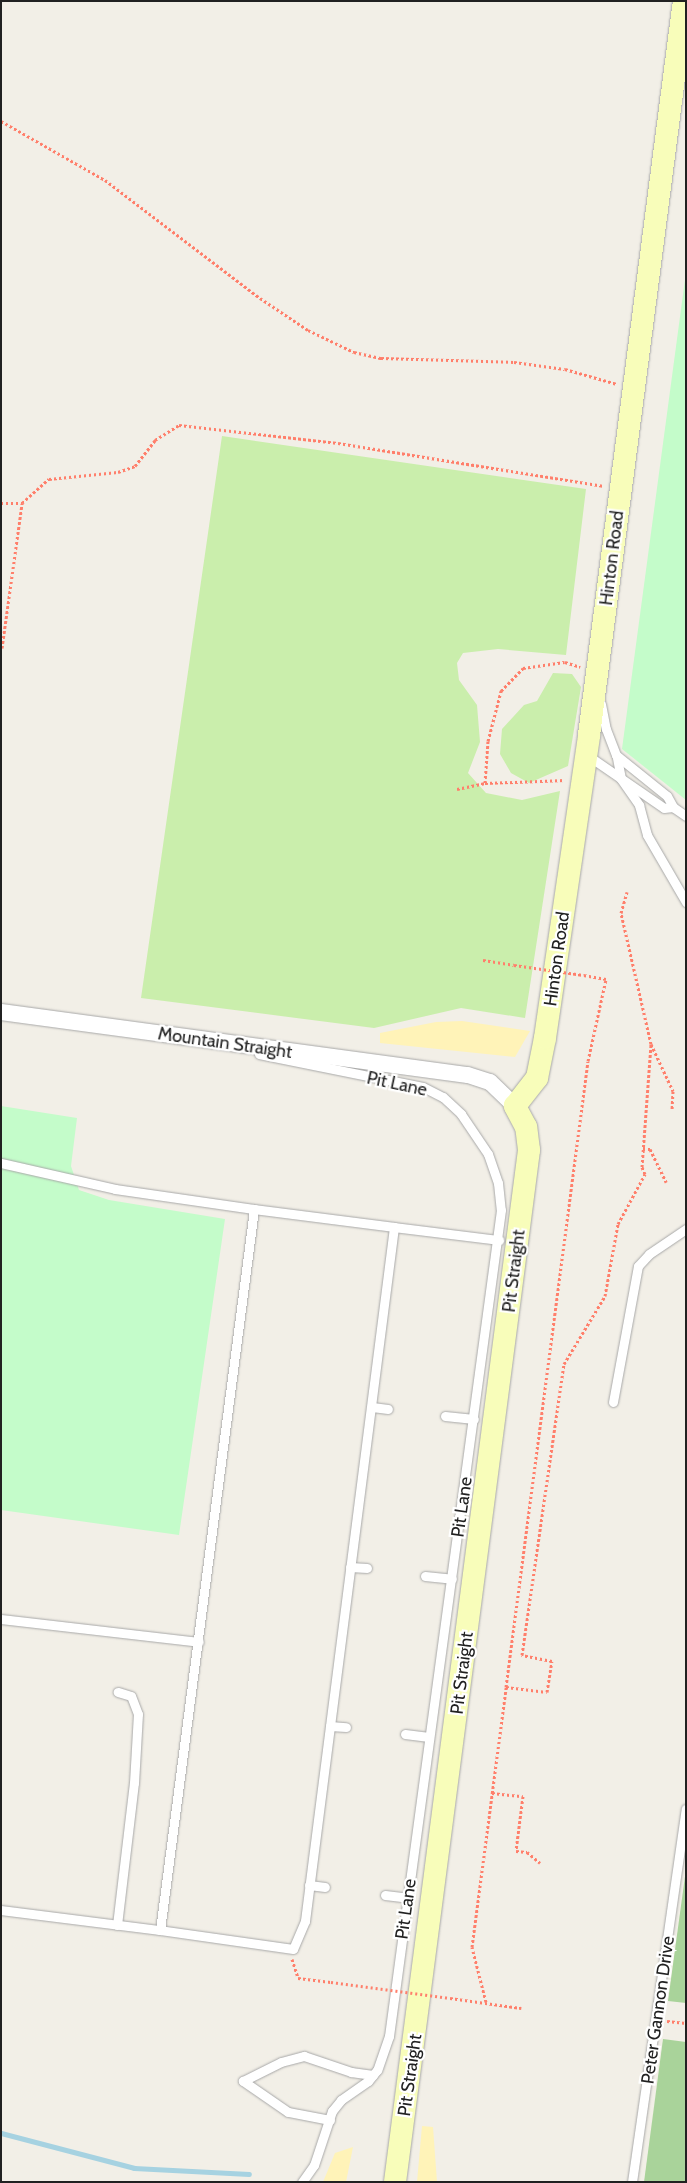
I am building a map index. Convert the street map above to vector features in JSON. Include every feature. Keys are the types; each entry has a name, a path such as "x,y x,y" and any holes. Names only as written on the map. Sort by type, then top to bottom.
{"street":[{"name":"Hinton Road","path":"515,1106 537,1078 539,1070 598,672 684,1"},
{"name":"Mountain Straight","path":"1,1012 448,1072 485,1079 515,1106"},
{"name":"Pit Straight","path":"396,2182 528,1164 528,1135 515,1106"}],"lane":[{"path":"598,672 606,729 618,758 621,779 639,805 647,835 660,861 686,902"},
{"path":"586,755 664,808 673,807"},
{"path":"618,758 667,796 673,807 686,816"},
{"name":"Pit Lane","path":"173,1036 433,1091 461,1114 488,1154 500,1196 499,1240 389,2036 373,2075"},
{"path":"1,1163 115,1189 254,1209 499,1240"},
{"path":"160,1930 254,1209"},
{"path":"1,1910 293,1949 304,1921 394,1227"},
{"path":"613,1402 638,1266 649,1254 686,1229"},
{"path":"372,1407 388,1409"},
{"path":"445,1416 474,1420"},
{"path":"350,1567 367,1568"},
{"path":"425,1576 452,1579"},
{"path":"1,1619 199,1642"},
{"path":"116,1925 134,1783 138,1714 131,1696 118,1692"},
{"path":"330,1726 346,1727"},
{"path":"405,1734 429,1737"},
{"name":"Peter Gannon Drive","path":"632,2182 686,1809"},
{"path":"309,1885 325,1887"},
{"path":"385,1895 408,1898"},
{"path":"330,2120 288,2112 243,2081 281,2062 304,2056 351,2072 373,2075"},
{"path":"302,2182 314,2165 330,2120 340,2100 373,2075"}],"path":[{"path":"1,121 106,180 260,298 308,330 354,352 381,358 479,360 548,367 634,388"},
{"path":"1,504 22,503 49,479 110,474 135,466 155,440 179,425 338,443 621,490"},
{"path":"2,648 22,503"},
{"path":"485,783 488,741 501,691 523,668 565,662 598,672"},
{"path":"457,788 485,783 554,782 583,778"},
{"path":"506,1687 547,1692 552,1661 522,1655 564,1364 605,1296 618,1224 645,1174 643,1149 650,1044 621,912 627,892"},
{"path":"483,960 606,979 588,1061 472,1947 486,2002"},
{"path":"650,1044 663,1065 673,1091 672,1109"},
{"path":"643,1149 650,1149 666,1182"},
{"path":"492,1793 523,1796 516,1850 527,1852 540,1863"},
{"path":"293,1949 292,1961 298,1978 521,2008"},
{"path":"657,2019 686,2023"}],"green space":[{"path":"686,272 686,800 622,749"},
{"path":"222,436 586,489 566,655 498,649 463,653 457,663 459,680 477,705 480,742 468,773 486,793 522,800 560,791 525,1018 461,1008 374,1028 141,998"},
{"path":"553,673 572,674 581,687 568,766 529,783 511,773 500,754 502,729 524,705 537,701"},
{"path":"1,1106 77,1118 71,1166 79,1190 109,1200 225,1219 179,1535 1,1510"},
{"path":"686,1869 686,2003 668,2001"},
{"path":"663,2039 686,2042 686,2182 644,2182"}],"sand":[{"path":"462,1021 530,1031 515,1057 380,1043 380,1033 436,1022"},
{"path":"422,2126 433,2127 437,2182 417,2182"},
{"path":"353,2147 346,2182 323,2182 335,2153"}],"waterway":[{"path":"1,2133 134,2168 249,2174"}]}
